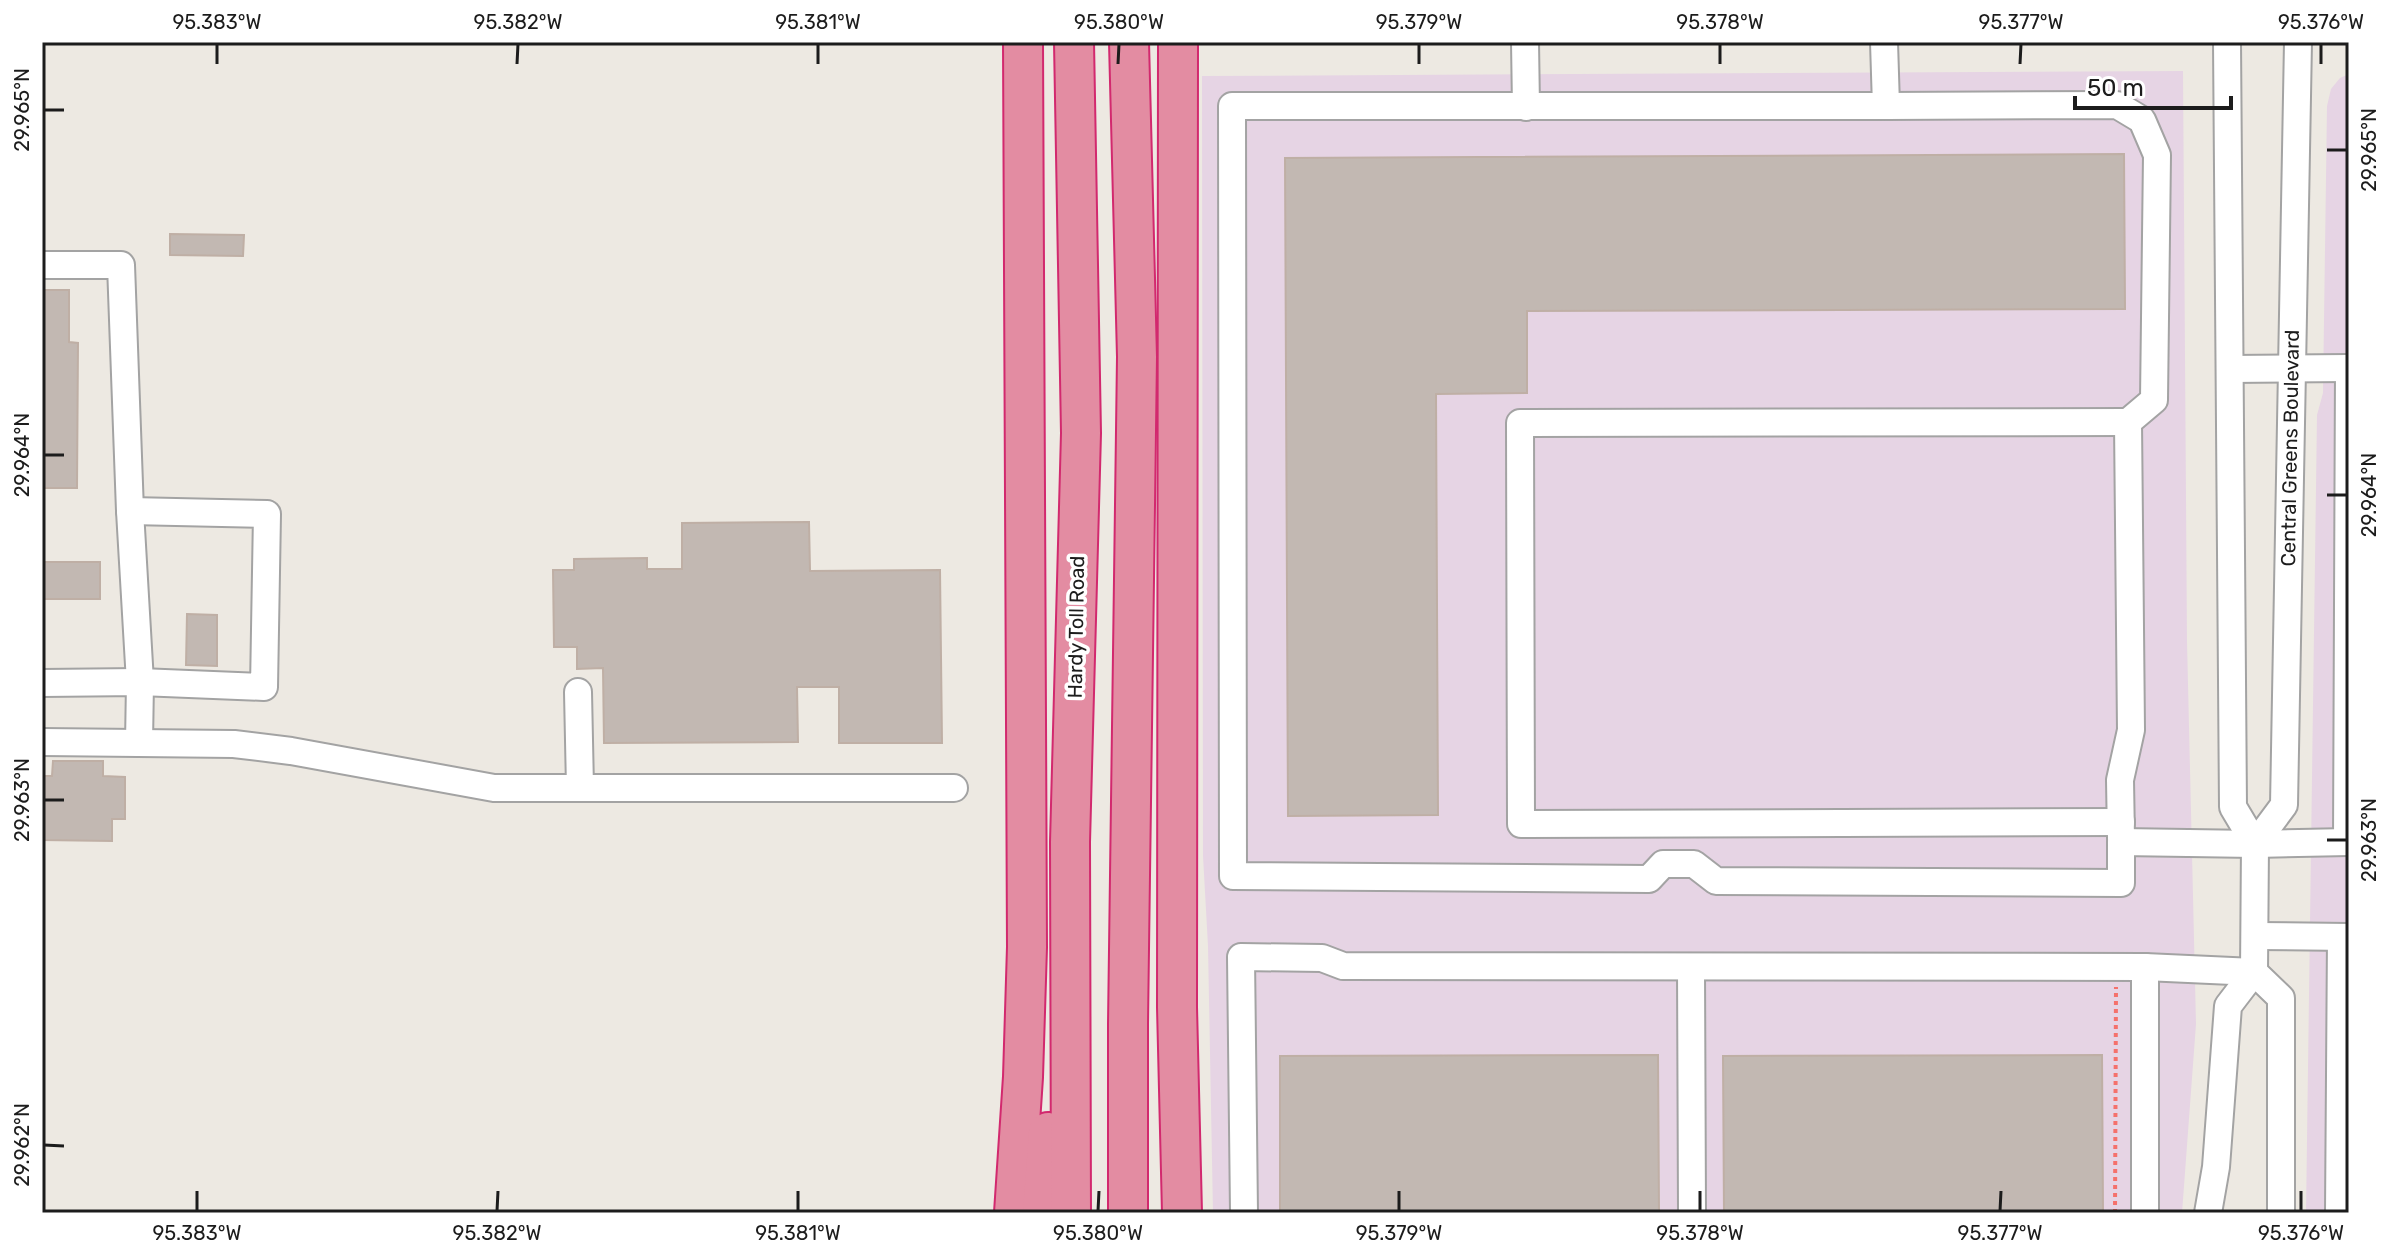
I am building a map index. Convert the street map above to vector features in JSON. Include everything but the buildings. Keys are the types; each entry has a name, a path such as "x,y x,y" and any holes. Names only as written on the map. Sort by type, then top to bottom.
{"highway":[{"path":"1014,1213 1027,947 1023,42"},
{"name":"Hardy Toll Road","path":"1071,1213 1070,842 1081,433 1074,42"},
{"path":"1128,1213 1137,357 1129,42"},
{"path":"1178,42 1177,1007 1182,1213"},
{"path":"1042,1213 1070,842"},
{"path":"1128,1024 1148,1213"}],"street":[{"path":"1525,42 1526,107"},
{"path":"1884,42 1886,106"},
{"path":"2208,1213 2216,1167 2228,1006 2254,972 2255,936 2255,844 2233,807 2227,42"},
{"name":"Central Greens Boulevard","path":"2255,844 2284,805 2298,42"},
{"path":"2128,422 2131,730 2120,780 2121,832 2121,883 1716,881 1694,864 1663,864 1649,879 1233,876 1232,106 2117,105 2142,120 2157,155 2154,400 2128,422 1520,423 1521,824 2121,832 2255,844 2348,842 2349,368 2230,369"},
{"path":"42,265 121,265 140,682 139,743"},
{"path":"42,683 140,682 264,687 267,514 130,511"},
{"path":"578,692 580,788"},
{"path":"42,742 234,744 291,751 494,788 954,788"},
{"path":"2255,936 2345,937 2339,1213"},
{"path":"1244,1213 1241,957 1322,958 1343,966 2145,967 2254,972 2281,998 2281,1213"},
{"path":"1691,967 1692,1213"},
{"path":"2145,967 2145,1213"}],"path":[{"path":"2115,1213 2116,967"}],"shaded area":[{"path":"2183,71 2187,641 2196,1024 2182,1213 1213,1213 1208,946 1203,856 1202,76"},
{"path":"2349,74 2349,1213 2306,1213 2317,415 2323,393 2327,106 2331,89 2340,78"}]}
